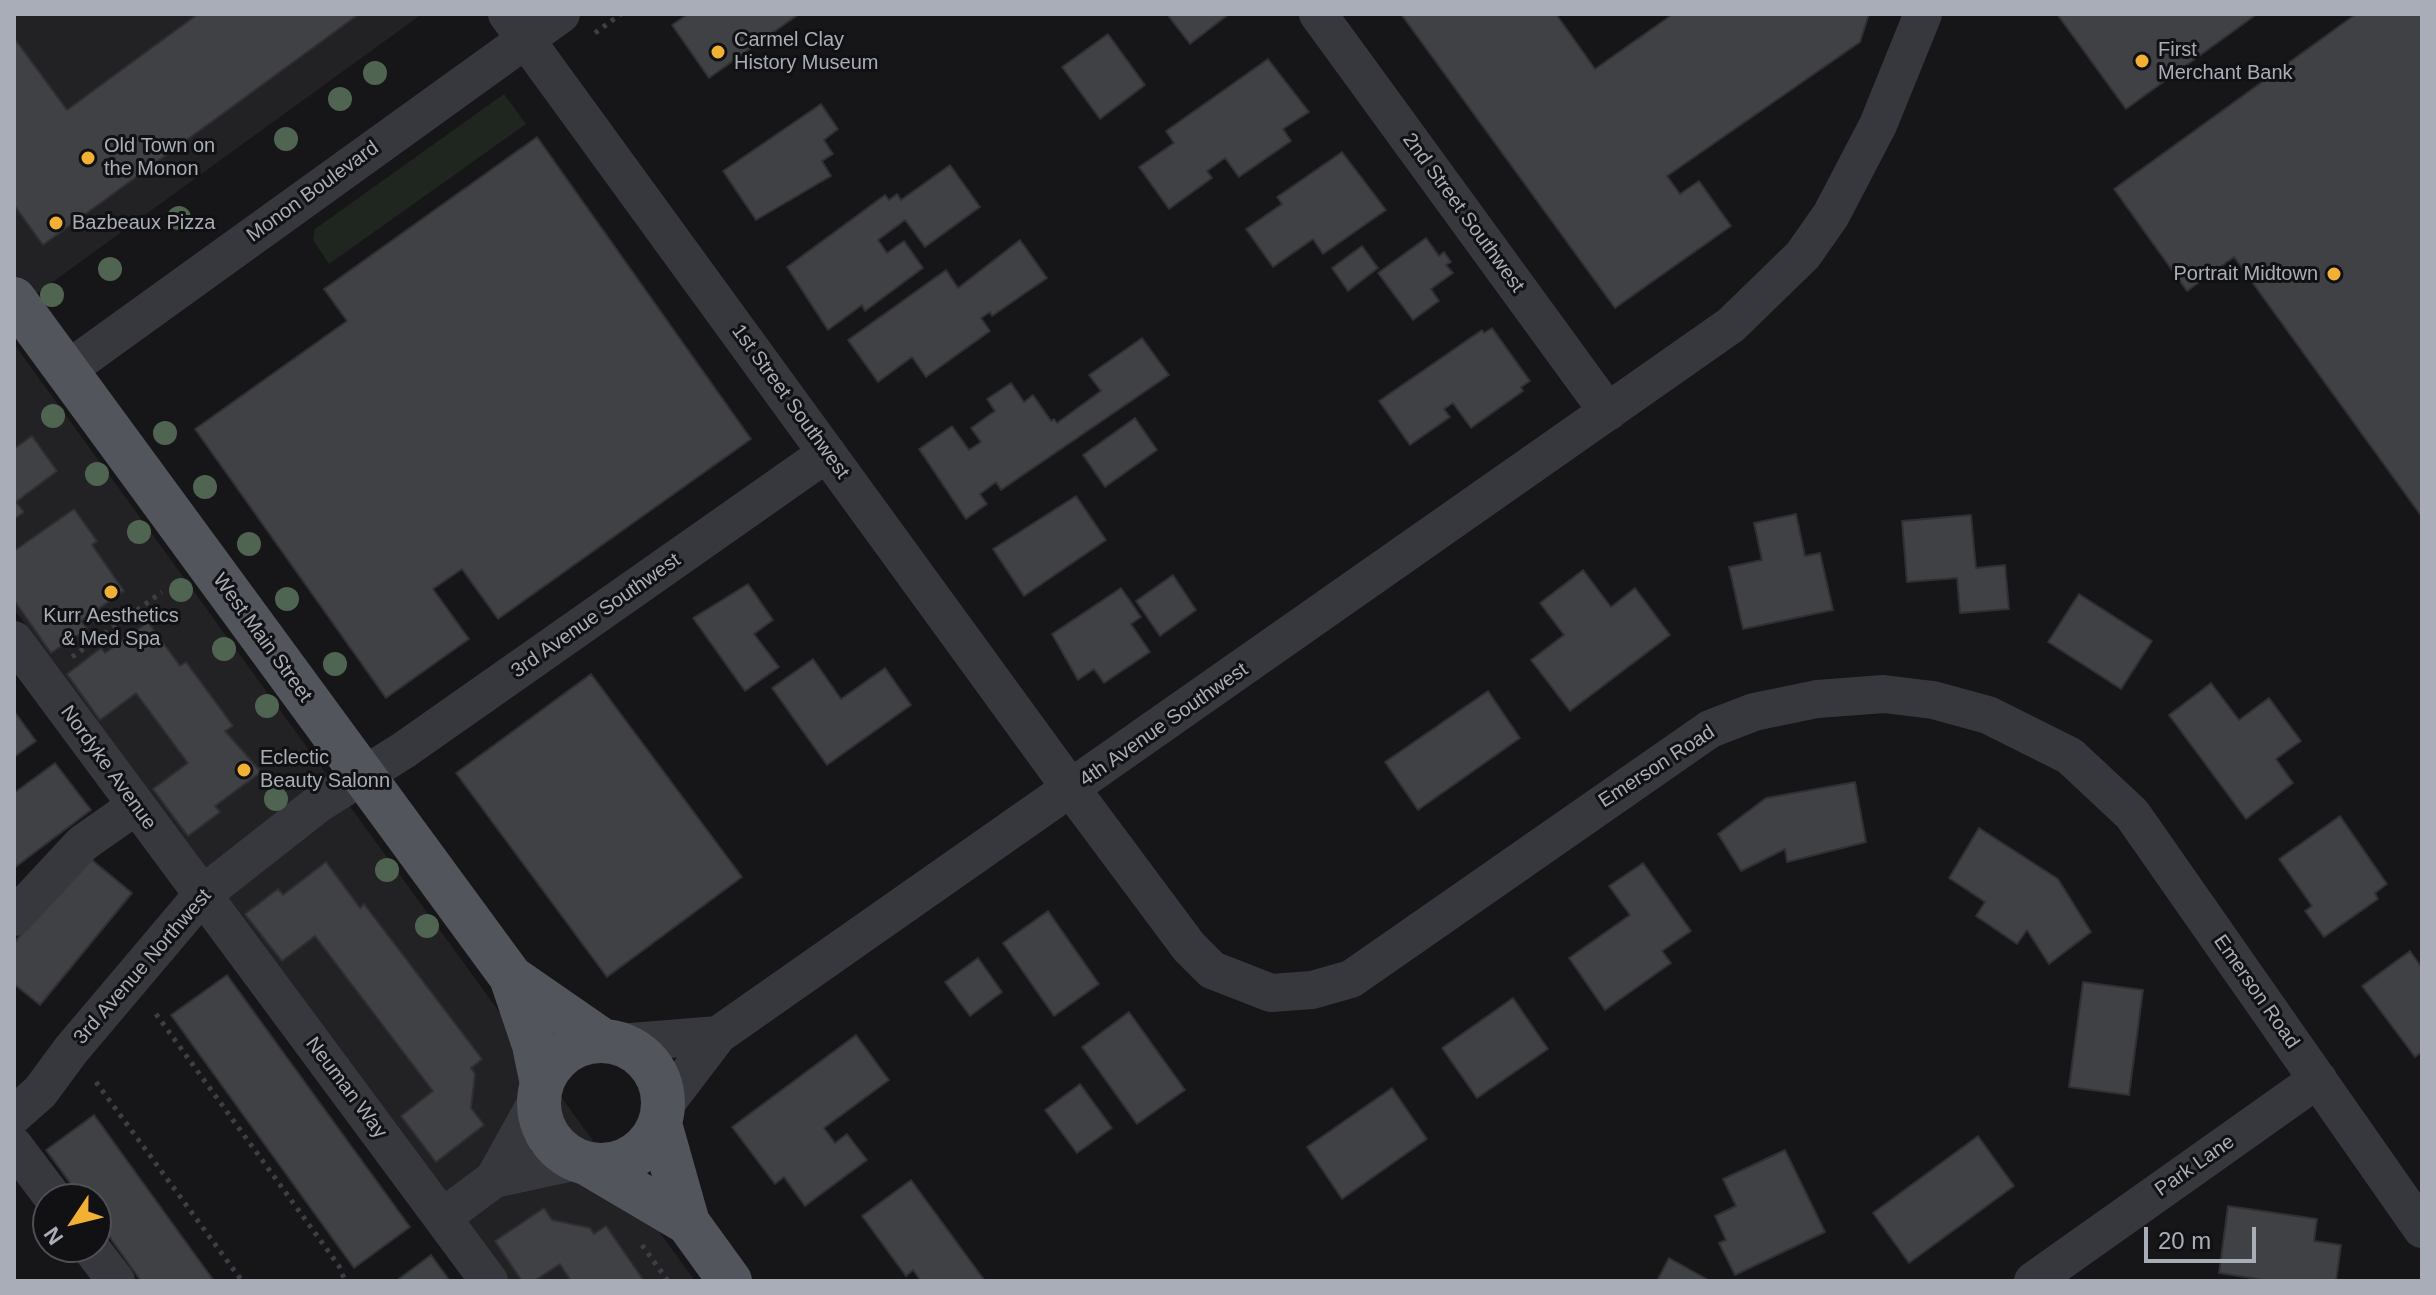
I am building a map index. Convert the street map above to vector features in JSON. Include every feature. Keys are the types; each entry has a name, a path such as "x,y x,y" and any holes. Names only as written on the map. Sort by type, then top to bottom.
{"main road":[{"name":"West Main Street","path":"18,314 67,370 511,977 534,1045 540,1091"},
{"name":"West Main Street","path":"511,977 610,1042"},
{"path":"688,1223 558,1148 544,1129 540,1091 558,1057 579,1045 610,1042 637,1052 652,1067 688,1223 730,1281"},
{"path":"583,1162 613,1164 637,1155 662,1115"}],"street":[{"name":"Monon Boulevard","path":"67,370 516,27 561,14"},
{"name":"2nd Street Southwest","path":"1318,14 1608,412"},
{"path":"1608,412 1731,325 1803,255 1853,178 1923,14"},
{"name":"1st Street Southwest","path":"516,27 1072,790"},
{"name":"4th Avenue Southwest","path":"662,1115 718,1035 1608,412"},
{"name":"3rd Avenue Southwest","path":"362,775 404,750 827,453"},
{"name":"Nordyke Avenue","path":"24,658 202,895"},
{"name":"Emerson Road","path":"1072,790 1189,947 1212,970 1271,993 1312,990 1351,979 1710,729 1754,712 1817,699 1884,694 1933,700 1988,715 2070,756 2132,814 2422,1229"},
{"name":"3rd Avenue Northwest","path":"14,1115 40,1092 71,1050 202,895 318,804 362,775"},
{"path":"14,917 83,843 136,806"},
{"name":"Neuman Way","path":"202,895 489,1281"},
{"path":"610,1042 718,1035"},
{"name":"Park Lane","path":"2033,1281 2318,1079"},
{"path":"443,1217 494,1179 540,1091"},
{"path":"14,1146 42,1183"},
{"path":"494,1179 583,1162"},
{"path":"102,1263 116,1281"}],"path":[{"path":"24,658 162,592"},
{"path":"156,1014 339,1266 345,1281"},
{"path":"96,1082 242,1281"},
{"path":"637,1239 668,1281"}],"shaded area":[{"path":"14,14 422,14 14,310"},
{"path":"504,94 526,124 329,264 313,240 315,229"},
{"path":"14,344 695,1281 503,1281 14,609"}],"building":[{"name":"Old Town on the Monon","path":"198,14 359,14 43,245 14,205 14,38 67,110"},
{"name":"Carmel Clay History Museum","path":"688,14 799,14 709,78 672,25"},
{"path":"1167,14 1229,14 1190,44"},
{"path":"1401,14 1556,14 1595,69 1673,14 1869,14 1860,42 1667,176 1680,194 1699,181 1731,226 1615,308"},
{"name":"First Merchant Bank","path":"2057,14 2257,14 2126,109"},
{"name":"Portrait Midtown","path":"2356,14 2422,14 2422,517 2234,257 2187,291 2114,189"},
{"path":"1108,34 1145,85 1100,119 1062,67"},
{"path":"1268,59 1309,112 1283,129 1291,141 1239,177 1225,158 1207,171 1212,178 1169,209 1139,167 1174,143 1166,131"},
{"path":"821,104 838,129 824,140 833,154 822,161 831,176 756,220 723,171"},
{"path":"537,137 751,439 498,619 462,569 433,589 469,639 386,698 195,429 347,321 324,289"},
{"path":"1342,152 1386,210 1323,254 1313,239 1273,267 1246,229 1282,204 1277,197"},
{"path":"950,165 980,207 925,247 905,220 878,240 887,253 904,241 923,268 865,311 862,305 828,330 787,267 885,195 889,200 897,194 901,200"},
{"path":"1426,238 1439,256 1444,252 1451,262 1446,265 1453,273 1431,289 1439,301 1413,320 1378,273"},
{"path":"1020,240 1047,278 992,316 990,312 981,318 990,331 926,377 912,357 878,382 848,340 946,270 958,288"},
{"path":"1362,246 1378,268 1348,291 1332,268"},
{"path":"1492,328 1530,381 1521,387 1523,391 1471,428 1453,403 1444,409 1450,417 1410,445 1379,401 1482,330 1484,333"},
{"path":"1142,338 1169,375 1001,490 996,482 980,494 987,504 966,519 919,449 952,426 969,450 981,442 971,428 995,411 987,399 1011,383 1024,402 1033,395 1051,421 1054,419 1057,423 1101,391 1089,375"},
{"path":"1135,418 1157,450 1105,487 1083,455"},
{"path":"32,436 57,471 16,502 24,512 14,519 14,449"},
{"path":"1076,496 1106,540 1024,596 993,549"},
{"path":"74,509 97,541 92,545 124,591 81,621 87,629 51,653 14,600 14,551"},
{"path":"1796,514 1805,556 1820,553 1833,610 1743,629 1729,567 1762,560 1754,523"},
{"path":"1971,515 1976,568 2005,565 2009,609 1960,613 1957,578 1907,582 1902,521"},
{"path":"1583,570 1611,607 1635,588 1670,635 1570,711 1531,660 1564,635 1540,603"},
{"path":"1173,575 1196,610 1160,636 1136,601"},
{"path":"748,584 773,620 754,634 779,667 745,691 693,618"},
{"path":"1121,588 1141,617 1131,624 1150,652 1104,683 1094,669 1078,680 1052,634"},
{"path":"2079,594 2152,641 2121,689 2048,642"},
{"path":"148,622 180,666 186,662 233,726 225,731 261,772 215,806 220,812 188,836 153,789 188,763 136,693 100,720 67,674 101,648 105,653"},
{"path":"813,659 841,699 885,668 911,705 827,765 772,688"},
{"path":"591,674 742,877 607,977 456,773"},
{"path":"2211,683 2239,720 2269,698 2301,741 2276,759 2293,783 2246,819 2169,715"},
{"path":"1488,691 1520,738 1418,810 1385,762"},
{"path":"14,711 36,741 14,757"},
{"path":"55,763 91,810 14,868 14,793"},
{"path":"1855,782 1866,842 1787,862 1785,849 1741,871 1718,834 1766,798"},
{"path":"2340,816 2387,884 2375,893 2378,899 2324,937 2305,911 2312,906 2279,859"},
{"path":"1979,828 2058,879 2091,932 2049,964 2027,930 2017,944 1976,916 1985,902 1949,878"},
{"path":"86,855 132,893 40,1005 14,984 14,943"},
{"path":"326,862 360,908 364,904 482,1059 471,1068 475,1074 471,1108 484,1125 436,1162 401,1116 433,1091 315,936 282,961 245,914 278,889 283,895"},
{"path":"1643,863 1691,931 1662,951 1671,963 1605,1010 1569,958 1630,915 1609,886"},
{"path":"1048,911 1099,984 1054,1016 1003,943"},
{"path":"2410,951 2422,968 2422,1052 2415,1057 2362,986"},
{"path":"978,958 1002,992 970,1016 945,982"},
{"path":"227,975 410,1227 354,1268 171,1015"},
{"path":"2083,982 2143,990 2129,1095 2069,1087"},
{"path":"1513,998 1548,1049 1477,1098 1442,1048"},
{"path":"1129,1012 1185,1090 1137,1124 1082,1047"},
{"path":"856,1035 889,1080 824,1128 835,1143 847,1134 867,1160 805,1206 784,1177 775,1184 732,1127"},
{"path":"1080,1084 1112,1128 1077,1153 1045,1110"},
{"path":"1392,1088 1427,1139 1342,1199 1307,1147"},
{"path":"94,1115 214,1281 141,1281 112,1240 112,1183 70,1183 46,1150"},
{"path":"1978,1136 2014,1186 1909,1263 1873,1213"},
{"path":"1785,1150 1825,1232 1735,1275 1719,1243 1726,1240 1715,1216 1736,1206 1723,1179"},
{"path":"911,1180 985,1281 921,1281 913,1270 906,1276 862,1216"},
{"path":"2228,1206 2317,1219 2314,1241 2341,1245 2336,1281 2271,1281 2219,1273"},
{"path":"544,1208 552,1220 590,1228 594,1234 606,1226 644,1281 571,1281 560,1264 534,1281 522,1281 495,1241"},
{"path":"431,1255 450,1281 396,1281"},
{"path":"1669,1258 1710,1281 1657,1281"}],"place":[{"name":"Carmel Clay History Museum","path":"718,52"},
{"name":"First Merchant Bank","path":"2142,61"},
{"name":"Old Town on the Monon","path":"88,158"},
{"name":"Bazbeaux Pizza","path":"56,223"},
{"name":"Portrait Midtown","path":"2334,274"},
{"name":"Kurr Aesthetics & Med Spa","path":"111,592"},
{"name":"Eclectic Beauty Salonn","path":"244,770"}]}
